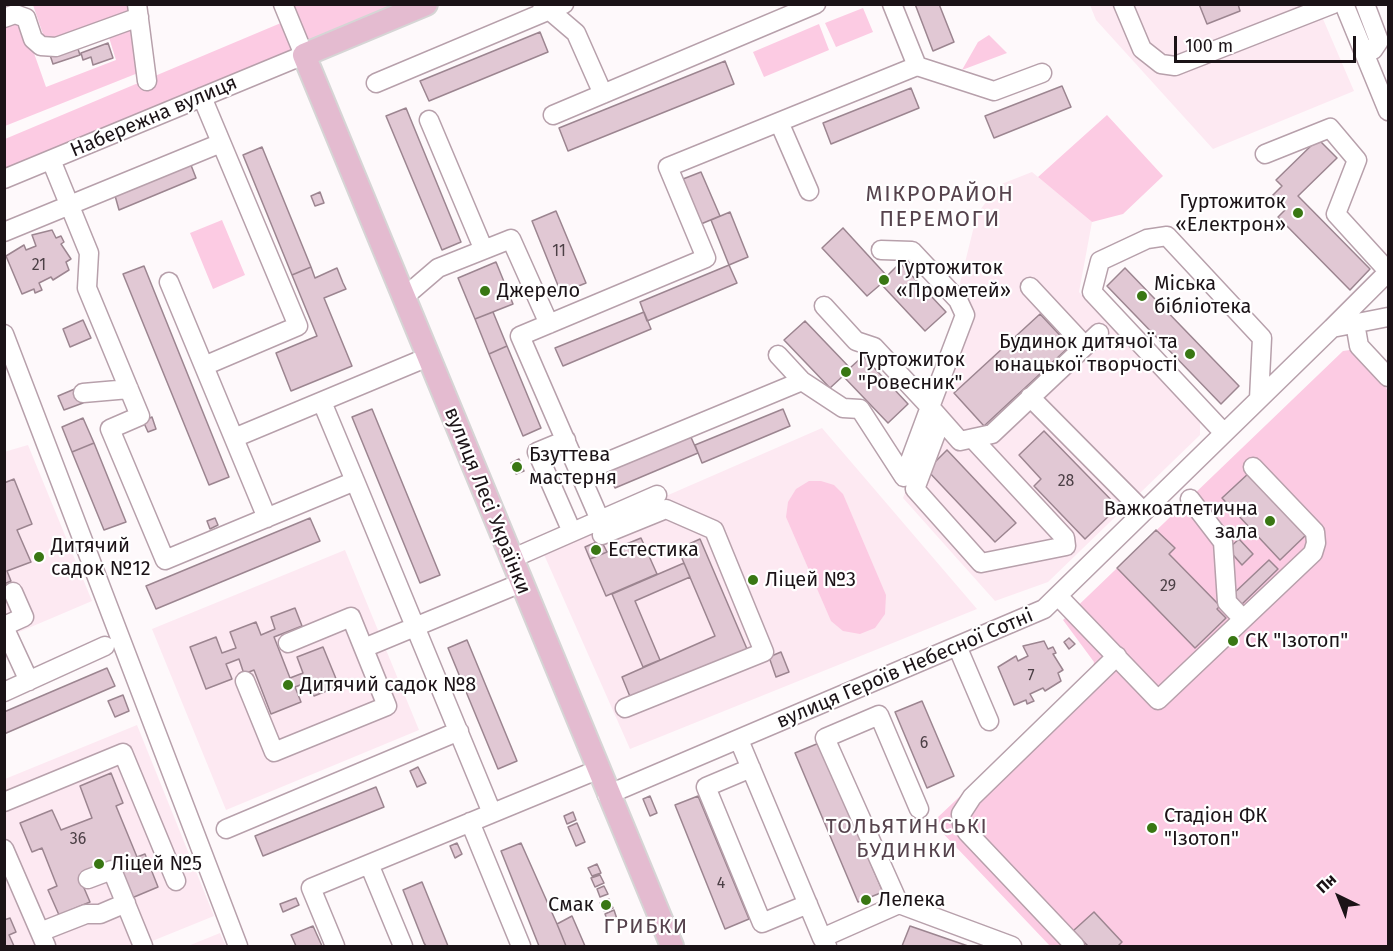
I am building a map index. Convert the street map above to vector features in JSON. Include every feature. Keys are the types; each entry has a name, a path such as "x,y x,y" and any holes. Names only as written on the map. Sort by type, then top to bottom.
{"main road":[{"path":"304,55 426,4"},
{"name":"вулиця Лесі Українки","path":"304,55 597,770 672,946"}],"street":[{"path":"283,4 304,55"},
{"path":"553,115 790,10 816,4"},
{"path":"892,4 917,66"},
{"path":"1123,4 1142,49 1161,64 1175,66 1300,11 1333,4"},
{"path":"1344,4 1389,111"},
{"path":"1364,53 1374,50 1384,39 1365,4"},
{"path":"376,83 551,7 576,33 603,94"},
{"path":"4,18 15,14 26,18 33,39 41,46 56,47 138,11 147,81"},
{"name":"Набережна вулиця","path":"4,179 304,55"},
{"path":"601,527 520,336 706,258 668,167 917,66 994,91 1042,73"},
{"path":"202,98 298,326 204,366"},
{"path":"429,120 483,248"},
{"path":"779,122 809,191"},
{"path":"1265,154 1330,128 1356,160 1336,214 1389,272"},
{"path":"4,232 221,143"},
{"path":"51,160 88,253 87,288 140,416 110,429 165,560 355,481"},
{"path":"1224,433 1092,292 1100,261 1147,239 1167,236 1262,338 1259,399"},
{"path":"403,298 438,268 511,238 549,324"},
{"path":"881,250 912,250 958,300 965,315 915,489 981,563 1066,546 1065,538 973,439"},
{"name":"вулиця Героїв Небесної Сотні","path":"608,795 1044,609 1389,272"},
{"path":"169,282 267,518"},
{"path":"1029,287 1085,346"},
{"path":"824,306 856,341 874,347 960,441 992,434 1099,333"},
{"path":"1332,327 1389,317"},
{"path":"1355,323 1359,346 1389,377"},
{"path":"4,334 238,946"},
{"path":"778,355 802,381 843,408 860,409 904,477 936,414"},
{"path":"234,438 428,357"},
{"path":"580,473 802,381"},
{"path":"83,393 129,389"},
{"path":"1030,397 1143,511"},
{"path":"322,402 492,813"},
{"path":"566,440 537,452 572,532"},
{"path":"1058,596 1158,700 1313,553 1316,543 1315,532 1253,467"},
{"path":"1190,498 1223,542 1227,602 1243,619"},
{"path":"511,559 572,532 601,527 656,502 714,530 764,652 625,708"},
{"path":"363,648 521,583"},
{"path":"13,592 24,617 4,627 29,681"},
{"path":"245,681 274,753 387,706 351,618 288,644"},
{"path":"4,692 105,646"},
{"path":"957,646 989,721"},
{"path":"1074,946 967,832 962,824 961,814 972,796 1117,656"},
{"path":"867,685 919,809"},
{"path":"879,715 825,738 899,904 1012,946"},
{"path":"226,828 459,731"},
{"path":"739,740 824,942 899,904"},
{"path":"4,802 123,753 176,881"},
{"path":"751,768 706,787 762,923 808,904"},
{"path":"335,946 311,888 597,770"},
{"path":"470,822 521,946"},
{"path":"4,849 43,939 86,914 100,914 126,903"},
{"path":"369,864 403,946"},
{"path":"88,879 112,870 143,946"}],"shaded area":[{"path":"33,5 133,5 131,11 46,43"},
{"path":"283,5 426,5 5,179 5,139 288,20"},
{"path":"1090,5 1317,5 1354,91 1213,149 1096,20"},
{"path":"863,8 873,32 836,47 825,23"},
{"path":"18,20 24,25 46,87 116,60 107,31 132,25 138,73 5,126 5,25"},
{"path":"819,24 829,50 764,77 753,52"},
{"path":"989,35 1007,53 962,70 978,42"},
{"path":"1107,115 1163,176 1123,214 1092,222 1038,177"},
{"path":"1032,172 1092,222 1079,292 1200,420 1200,435 1048,582 995,601 903,498 972,310 958,291 977,214 999,185"},
{"path":"222,220 245,275 213,289 190,233"},
{"name":"СК \"Ізотоп\"","path":"1350,350 1388,390 1388,946 1050,946 937,827 936,819 1092,671 1094,662 1063,620 1343,351"},
{"name":"Ліцей №3","path":"822,428 977,609 630,749 542,550"},
{"name":"Дитячий садок №12","path":"28,445 92,601 5,638 4,452"},
{"path":"809,481 821,481 834,485 843,494 886,595 885,614 875,628 860,634 843,631 831,621 786,517 788,502 796,489"},
{"name":"Дитячий садок №8","path":"345,550 419,730 226,810 152,629"},
{"name":"Ліцей №5","path":"137,725 214,916 140,946 5,946 5,779"},
{"path":"220,933 226,946 188,946"}],"building":[{"path":"915,4 939,4 954,42 933,51"},
{"path":"1199,4 1238,4 1240,11 1207,24"},
{"path":"540,32 548,52 429,101 420,81"},
{"path":"76,43 80,55 53,64 49,52"},
{"path":"108,43 113,58 93,65 91,57 83,60 81,53"},
{"path":"725,61 734,84 568,151 559,128"},
{"path":"1062,86 1071,107 994,138 985,116"},
{"path":"911,88 919,108 831,144 823,123"},
{"path":"406,108 461,242 442,250 386,116"},
{"name":"Гуртожиток «Електрон»","path":"1318,139 1337,158 1298,196 1370,269 1350,290 1278,217 1285,210 1271,197 1282,186 1276,180"},
{"path":"262,147 311,267 292,275 243,155"},
{"path":"189,160 196,178 119,210 114,192"},
{"path":"701,172 720,216 701,224 683,179"},
{"path":"320,192 324,203 315,206 311,196"},
{"path":"556,211 586,283 561,293 532,221"},
{"path":"730,212 748,257 729,265 711,220"},
{"name":"Гуртожиток «Прометей»","path":"843,228 887,276 900,263 946,312 925,331 881,284 867,296 822,248"},
{"path":"52,230 56,238 61,236 64,242 61,244 71,259 66,262 69,270 53,280 51,277 39,283 42,290 35,293 34,289 22,294 6,256 24,245 26,250 36,246 32,235"},
{"name":"Джерело","path":"496,262 513,304 475,319 458,278"},
{"path":"729,265 737,283 647,321 640,302"},
{"path":"144,266 229,477 209,485 123,274"},
{"path":"311,267 315,278 337,268 346,289 324,298 352,366 291,391 276,353 317,336 292,275"},
{"name":"Будинок дитячої та юнацької творчості","path":"1125,268 1239,386 1221,404 1107,286"},
{"path":"493,312 507,346 489,354 475,319"},
{"path":"644,312 651,329 563,366 555,348"},
{"path":"1040,314 1070,346 984,426 954,393"},
{"path":"83,320 91,338 70,347 63,329"},
{"name":"Гуртожиток \"Ровесник\"","path":"805,321 850,368 863,356 908,404 888,423 843,376 830,388 784,340"},
{"path":"507,346 541,428 523,436 489,354"},
{"path":"77,388 83,403 64,410 58,396"},
{"path":"372,409 440,575 420,583 352,417"},
{"path":"783,409 790,426 702,463 695,445"},
{"path":"152,417 156,429 148,432 143,421"},
{"path":"83,418 94,443 72,452 62,427"},
{"path":"1044,431 1118,507 1085,539 1034,486 1041,479 1019,455"},
{"path":"690,435 698,453 615,488 607,470"},
{"path":"94,443 126,522 104,530 72,452"},
{"path":"947,450 1016,523 995,542 927,470"},
{"name":"Бзуттева мастерня","path":"519,459 524,471 516,474 511,463"},
{"name":"Важкоатлетична зала","path":"1249,473 1307,534 1280,560 1222,498"},
{"path":"14,479 32,524 17,530 31,562 7,571 11,581 4,584 4,483"},
{"path":"215,518 218,525 210,529 207,521"},
{"path":"310,518 320,541 156,609 146,586"},
{"path":"1156,530 1175,548 1169,554 1220,606 1217,609 1226,618 1195,648 1117,568"},
{"path":"641,538 657,574 606,596 590,559"},
{"path":"700,539 747,649 631,699 622,677 715,636 678,549"},
{"path":"1239,539 1253,554 1242,565 1228,549"},
{"name":"Естестика","path":"601,540 607,552 590,559 585,547"},
{"path":"1269,560 1278,569 1240,606 1231,596"},
{"path":"684,563 690,577 635,601 660,660 643,667 612,594"},
{"path":"295,608 302,626 274,637 290,678 303,673 297,657 323,647 339,686 314,696 308,682 295,687 301,702 271,714 254,670 244,674 239,659 226,664 232,679 206,689 190,647 216,637 222,653 236,648 230,632 256,622 261,635 275,629 271,617"},
{"path":"1069,638 1075,644 1069,649 1064,642"},
{"path":"467,640 517,761 498,769 448,648"},
{"path":"1044,641 1048,649 1053,647 1056,653 1053,654 1063,670 1058,673 1061,681 1045,691 1043,688 1030,694 1034,701 1027,704 1026,700 1014,705 998,667 1016,656 1018,661 1028,656 1023,646"},
{"path":"781,652 789,672 776,677 769,657"},
{"path":"107,668 115,686 4,734 4,712"},
{"path":"123,695 129,711 115,717 108,701"},
{"path":"922,701 954,776 927,788 895,712"},
{"path":"819,743 883,892 858,902 795,753"},
{"path":"418,767 426,783 417,787 410,771"},
{"path":"111,773 123,803 116,806 137,857 145,854 158,887 127,900 114,868 81,881 90,902 59,915 48,890 57,886 42,848 32,852 20,823 52,810 61,830 92,818 80,786"},
{"path":"376,787 384,807 263,856 255,836"},
{"path":"650,796 657,813 650,816 643,799"},
{"path":"698,796 749,919 725,929 675,805"},
{"path":"573,812 576,820 567,824 564,816"},
{"path":"577,823 585,842 576,846 568,827"},
{"path":"457,843 462,854 455,858 450,846"},
{"path":"521,843 566,946 539,946 501,851"},
{"path":"597,864 601,873 592,876 588,868"},
{"path":"600,875 604,883 595,887 591,878"},
{"path":"422,882 448,946 426,946 424,943 403,890"},
{"path":"604,886 608,894 600,897 597,889"},
{"path":"296,898 299,905 283,912 280,904"},
{"name":"Смак","path":"609,899 613,908 604,911 600,903"},
{"path":"614,910 617,919 608,922 605,914"},
{"path":"1094,912 1122,942 1118,946 1088,946 1073,931"},
{"path":"572,916 585,946 566,946 557,924"},
{"path":"10,918 16,932 9,935 14,946 4,946 4,920"},
{"path":"313,926 322,946 296,946 291,935"},
{"path":"910,926 968,946 902,946"}],"place":[{"name":"Гуртожиток «Електрон»","path":"1298,213"},
{"name":"Гуртожиток «Прометей»","path":"884,280"},
{"name":"Джерело","path":"485,291"},
{"name":"Міська бібліотека","path":"1142,296"},
{"name":"Будинок дитячої та юнацької творчості","path":"1190,354"},
{"name":"Гуртожиток \"Ровесник\"","path":"846,372"},
{"name":"Бзуттева мастерня","path":"517,467"},
{"name":"Важкоатлетична зала","path":"1270,521"},
{"name":"Естестика","path":"596,550"},
{"name":"Дитячий садок №12","path":"39,557"},
{"name":"Ліцей №3","path":"753,580"},
{"name":"СК \"Ізотоп\"","path":"1233,641"},
{"name":"Дитячий садок №8","path":"288,685"},
{"name":"Стадіон ФК \"Ізотоп\"","path":"1152,828"},
{"name":"Ліцей №5","path":"99,864"},
{"name":"Лелека","path":"866,900"},
{"name":"Смак","path":"606,905"}],"district":[{"name":"МІКРОРАЙОН ПЕРЕМОГИ","path":"940,208"},
{"name":"ТОЛЬЯТИНСЬКІ БУДИНКИ","path":"907,839"},
{"name":"ГРИБКИ","path":"646,927"}]}
